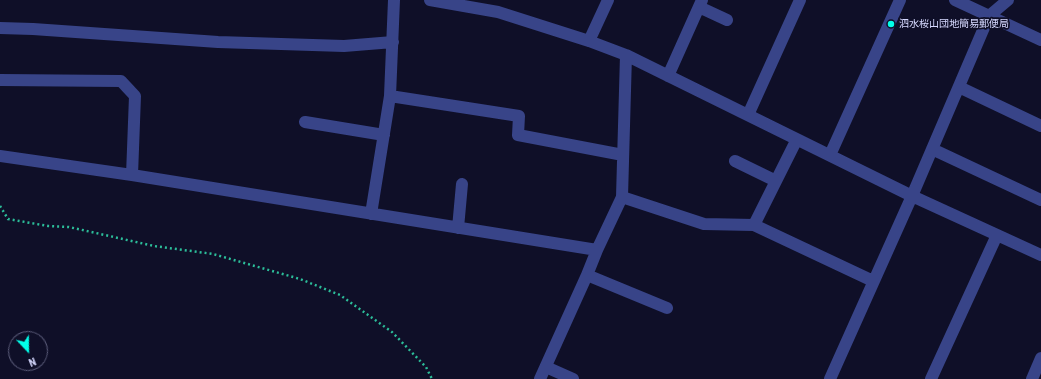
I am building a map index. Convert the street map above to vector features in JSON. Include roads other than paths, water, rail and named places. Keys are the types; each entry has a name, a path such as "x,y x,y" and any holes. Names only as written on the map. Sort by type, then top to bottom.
{"street":[{"path":"371,214 390,96 394,0"},
{"path":"430,0 499,6 626,55 912,196 1041,255"},
{"path":"589,41 608,0"},
{"path":"748,115 800,0"},
{"path":"830,156 900,0"},
{"path":"955,0 1041,40"},
{"path":"830,379 912,196 989,16 1008,0"},
{"path":"668,76 700,4 726,20"},
{"path":"0,28 226,42 344,46 393,42"},
{"path":"540,379 622,197 626,55"},
{"path":"0,80 121,81 135,96 132,175"},
{"path":"959,87 1041,126"},
{"path":"390,96 519,116 518,135 623,155"},
{"path":"305,122 384,135"},
{"path":"754,225 796,139"},
{"path":"932,149 1041,200"},
{"path":"0,156 132,175 597,250"},
{"path":"735,162 776,181"},
{"path":"458,228 462,184"},
{"path":"622,197 704,224 754,225 873,281"},
{"path":"931,379 997,235"},
{"path":"587,275 667,308"},
{"path":"1032,379 1041,358"},
{"path":"546,367 573,379"}],"place":[{"name":"泗水桜山団地簡易郵便局","path":"891,24"}]}
